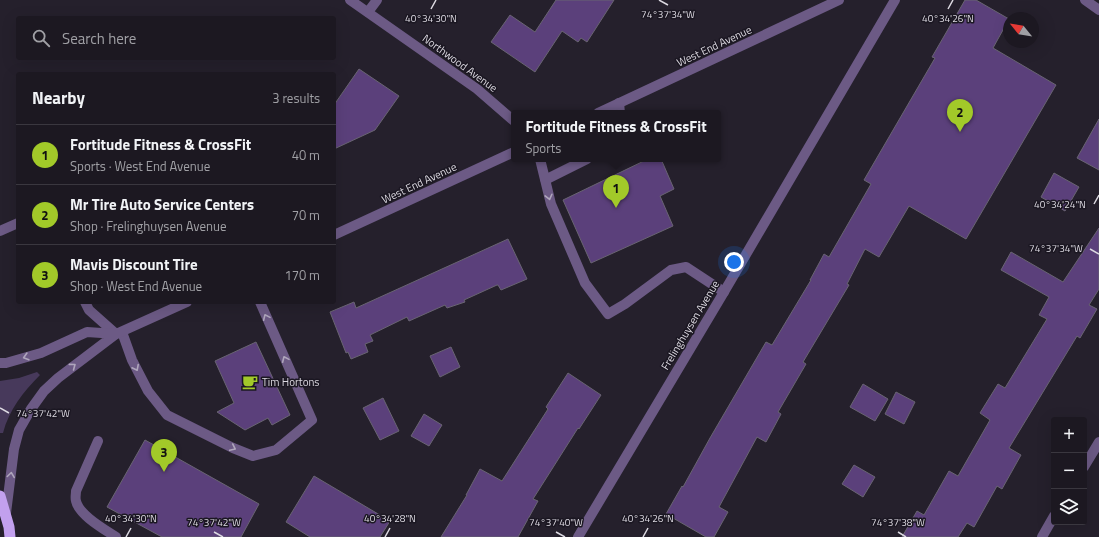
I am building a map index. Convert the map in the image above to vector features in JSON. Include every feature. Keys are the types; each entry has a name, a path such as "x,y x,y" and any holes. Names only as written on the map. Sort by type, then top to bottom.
{"highway":[{"path":"0,496 6,513 9,532 16,537"}],"street":[{"name":"Northwood Avenue","path":"350,0 477,89 511,118"},
{"path":"368,12 376,0"},
{"name":"West End Avenue","path":"620,108 839,0"},
{"name":"Frelinghuysen Avenue","path":"578,537 895,0"},
{"path":"1085,0 1099,10"},
{"name":"West End Avenue","path":"336,234 511,153"},
{"path":"541,162 551,204 585,283 608,314 625,304 671,270 686,266 724,292"},
{"path":"545,180 581,162"},
{"path":"0,231 16,224"},
{"path":"86,304 89,310 119,333 148,391 167,415 233,448 253,456 276,450 312,420 261,304"},
{"path":"6,513 14,449 19,430 31,409 44,391 58,378 119,333 183,304"},
{"path":"0,363 6,363 41,353 87,332 119,333"},
{"path":"98,441 76,491 76,500 78,506 85,515 116,537"},
{"path":"1087,462 1099,442"},
{"path":"1042,537 1051,521"}],"shaded area":[{"path":"37,372 40,375 17,402 3,433 0,433 0,381 19,378"}],"building":[{"path":"556,0 614,0 587,42 581,38 578,42 562,31 535,72 491,42 510,15 535,32"},
{"path":"965,0 976,0 1003,16 1003,30 993,48 1056,85 966,239 909,206 879,257 865,249 847,284 849,285 803,362 806,364 778,412 781,414 766,442 757,437 719,507 728,512 714,537 706,537 666,514 766,342 772,345 811,280 824,254 829,257 871,184 864,180 935,58 932,57"},
{"path":"359,69 399,96 375,130 336,148 336,102"},
{"path":"1099,119 1099,170 1077,158"},
{"path":"642,162 662,162 674,189 660,196 673,226 591,263 563,200"},
{"path":"1054,173 1079,187 1065,211 1041,197"},
{"path":"1099,228 1099,289 1089,305 1097,309 1080,338 1077,336 1009,448 1021,455 1002,489 997,486 974,527 967,523 958,537 902,537 917,511 924,515 949,471 958,476 990,420 980,413 998,384 1005,388 1047,319 1039,315 1049,297 1001,270 1011,252 1063,282"},
{"path":"508,239 527,279 501,290 497,285 464,300 465,302 447,308 445,305 409,321 407,317 370,335 373,341 365,344 368,352 351,359 348,352 346,353 330,312 354,302 356,308"},
{"name":"Tim Hortons","path":"256,342 290,415 272,425 268,418 245,430 217,412 234,403 215,361"},
{"path":"451,347 460,367 440,377 430,356"},
{"path":"568,373 601,395 533,499 538,501 518,537 441,537 467,495 480,469 502,481 548,409 546,407"},
{"path":"863,384 888,399 875,421 850,407"},
{"path":"896,392 915,402 904,424 885,414"},
{"path":"383,398 399,431 380,440 363,408"},
{"path":"424,414 442,425 429,446 411,436"},
{"path":"145,440 259,504 241,537 162,537 107,507"},
{"path":"854,465 875,477 863,497 842,484"},
{"path":"314,476 390,521 380,537 310,537 286,522"}],"place":[{"name":"Mr Tire Auto Service Centers","path":"960,132"},
{"name":"Fortitude Fitness & CrossFit","path":"616,208"},
{"name":"Tim Hortons","path":"250,382"},
{"name":"Mavis Discount Tire","path":"164,472"}]}
